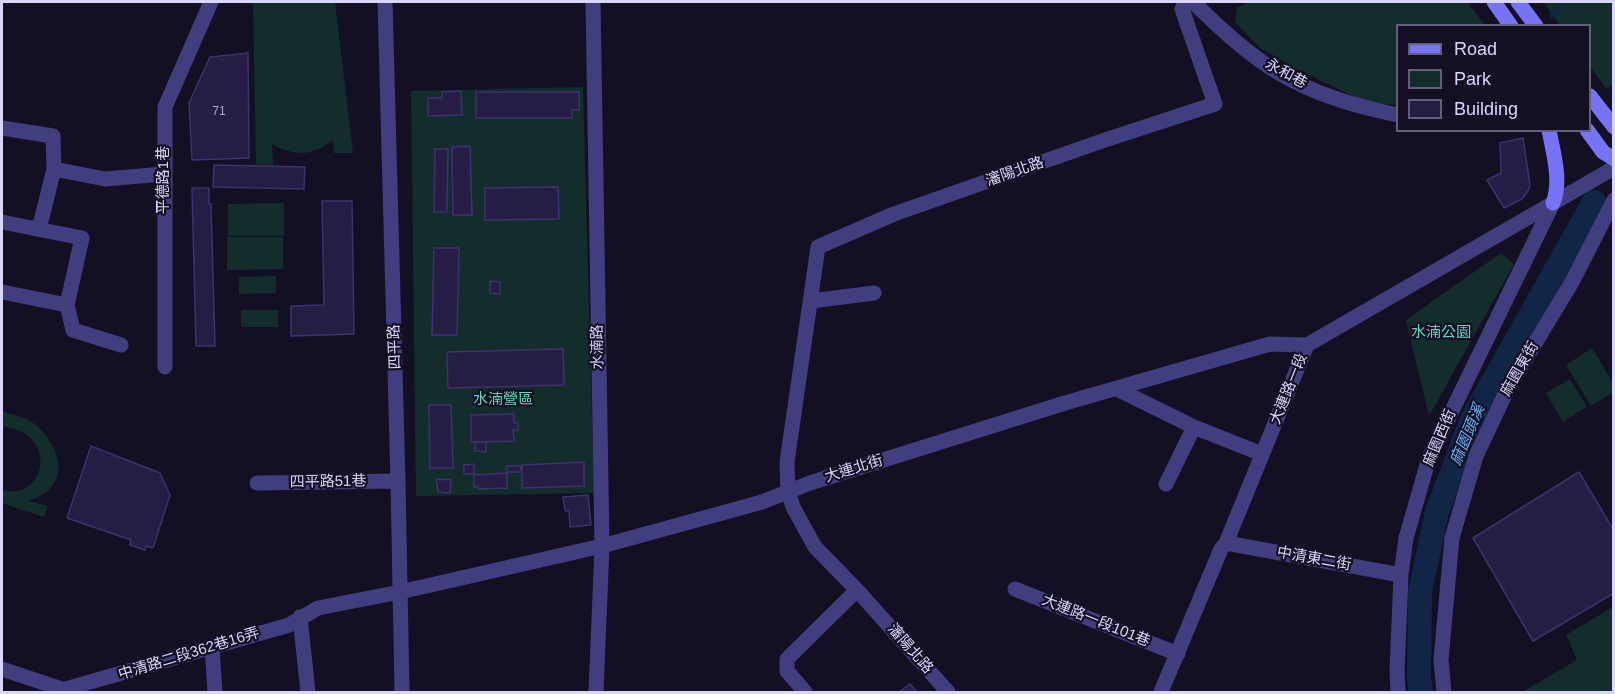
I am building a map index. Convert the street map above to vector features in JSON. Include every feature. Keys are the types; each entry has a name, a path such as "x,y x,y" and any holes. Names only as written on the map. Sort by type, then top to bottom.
{"street":[{"name":"平德路1巷","path":"165,367 165,107 211,2"},
{"name":"四平路","path":"385,2 399,481 402,693"},
{"name":"水湳路","path":"594,2 602,546 596,693"},
{"name":"瀋陽北路","path":"948,693 857,590 815,547 796,515 788,491 787,462 818,247 900,212 1215,104 1182,9 1184,5 1196,2"},
{"name":"永和巷","path":"1196,2 1251,53 1280,74 1336,98 1396,115"},
{"path":"1494,2 1510,24"},
{"path":"1518,2 1534,24"},
{"path":"1591,97 1614,127"},
{"path":"2,128 52,136 54,169 39,229"},
{"path":"1549,132 1555,165 1556,196 1552,203"},
{"path":"1588,132 1603,152 1614,159"},
{"name":"大連路一段","path":"1161,693 1221,549 1226,543 1307,345 1614,168"},
{"path":"54,169 105,179 164,174"},
{"name":"麻園東街","path":"1444,693 1441,660 1452,538 1476,456 1508,388 1572,282 1614,200"},
{"name":"麻園西街","path":"1398,693 1401,575 1406,538 1429,458 1552,203"},
{"path":"2,222 82,237 67,305 73,330 121,345"},
{"path":"2,292 67,305"},
{"path":"811,301 874,293"},
{"name":"大連北街","path":"400,592 602,546 762,502 810,483 1065,403 1270,344 1307,345"},
{"path":"1117,389 1194,427 1262,454"},
{"path":"1166,484 1194,427"},
{"name":"四平路51巷","path":"257,483 399,481"},
{"name":"中清東二街","path":"1226,543 1401,575"},
{"name":"大連路一段101巷","path":"1015,589 1178,654"},
{"path":"805,693 787,671 787,659 857,590"},
{"name":"中清路二段362巷16弄","path":"60,691 295,621 318,608 400,592"},
{"path":"295,621 308,693"},
{"path":"212,647 215,693"},
{"path":"2,669 60,691"}],"green space":[{"path":"253,2 335,2 353,153 334,153 333,140 318,149 304,153 296,153 272,144 273,165 256,164"},
{"path":"1249,2 1467,2 1484,24 1396,24 1396,105 1367,103 1260,48 1235,22 1237,8"},
{"path":"1545,2 1613,2 1613,85 1606,89 1591,67 1591,24 1559,24"},
{"name":"水湳營區","path":"583,87 594,493 416,496 411,91"},
{"path":"284,203 284,236 228,236 228,204"},
{"path":"227,237 283,237 283,269 227,270"},
{"name":"水湳公園","path":"1501,253 1514,264 1429,416 1406,320"},
{"path":"276,276 276,293 239,294 239,277"},
{"path":"241,310 278,310 278,327 241,327"},
{"path":"1592,348 1613,383 1614,392 1591,406 1566,365"},
{"path":"1570,379 1587,407 1563,422 1546,393"},
{"path":"2,411 36,425 53,446 59,468 57,478 42,495 28,501 48,506 44,517 2,503 2,490 18,491 29,486 34,480 38,473 40,457 34,442 28,436 23,432 2,426"},
{"path":"1613,607 1613,692 1522,692 1577,660 1566,635"}],"building":[{"path":"248,53 249,158 192,160 189,103 210,57"},
{"path":"461,91 462,115 428,116 428,98 442,98 442,92"},
{"path":"476,92 579,92 579,110 572,110 572,118 476,118"},
{"path":"1523,138 1530,185 1522,199 1504,208 1487,180 1501,173 1500,143"},
{"path":"470,146 472,215 453,215 452,147"},
{"path":"435,149 448,149 447,212 434,212"},
{"path":"214,165 305,167 304,189 213,187"},
{"path":"558,187 559,219 485,220 485,188"},
{"path":"192,188 209,188 215,346 196,346"},
{"path":"322,201 352,201 354,334 291,336 291,306 324,305"},
{"path":"434,248 459,248 457,335 432,335"},
{"path":"490,281 500,282 500,294 490,293"},
{"path":"563,349 564,385 448,388 447,352"},
{"path":"429,405 451,405 453,468 430,468"},
{"path":"514,414 514,423 518,423 518,430 513,430 514,441 471,442 471,415"},
{"path":"475,442 486,442 486,452 475,451"},
{"path":"91,446 160,473 170,495 153,548 146,546 145,550 130,545 131,540 67,518"},
{"path":"584,462 584,486 522,488 522,465"},
{"path":"474,464 474,474 464,474 464,465"},
{"path":"507,466 521,466 521,472 507,472"},
{"path":"1579,472 1614,531 1614,593 1533,641 1473,538"},
{"path":"507,473 507,488 478,489 474,487 474,475"},
{"path":"436,479 451,480 450,493 438,492"},
{"path":"588,495 591,525 570,527 569,511 565,511 563,497"},
{"path":"910,684 917,692 899,692"}],"waterway":[{"path":"1552,16 1567,2"},
{"name":"麻園頭溪","path":"1421,692 1419,678 1420,592 1437,512 1472,419 1594,202"}]}
